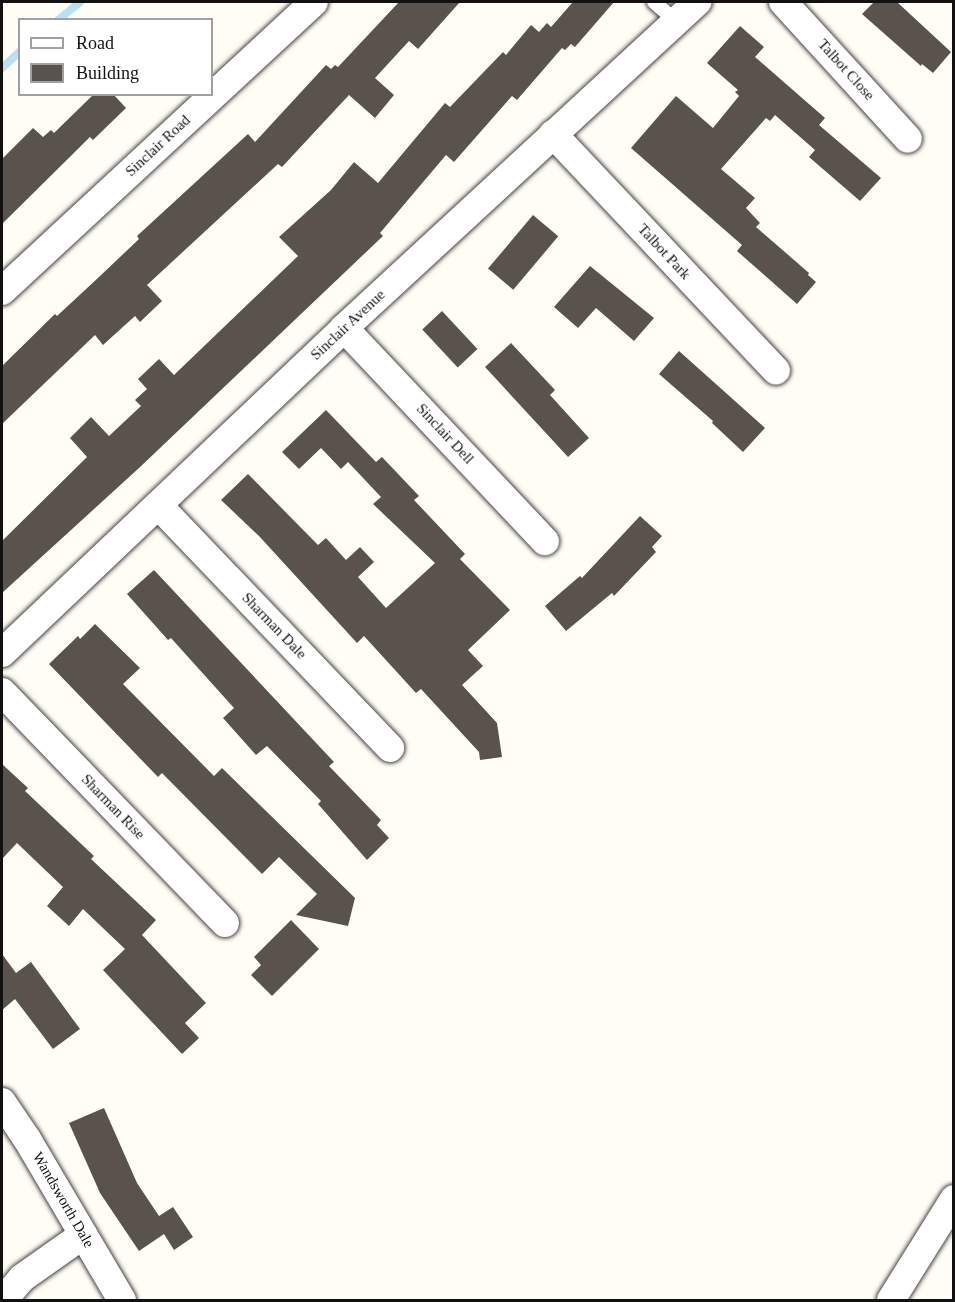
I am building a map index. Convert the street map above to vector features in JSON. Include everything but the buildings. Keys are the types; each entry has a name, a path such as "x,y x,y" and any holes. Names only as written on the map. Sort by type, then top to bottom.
{"street":[{"name":"Sinclair Road","path":"213,96 314,2"},
{"name":"Sinclair Avenue","path":"2,653 345,328 698,2"},
{"name":"Talbot Close","path":"783,2 909,139"},
{"name":"Sinclair Road","path":"2,291 213,96"},
{"name":"Talbot Park","path":"553,134 776,371"},
{"name":"Sinclair Dell","path":"345,328 545,541"},
{"name":"Sharman Dale","path":"159,505 390,748"},
{"name":"Sharman Rise","path":"2,692 225,923"},
{"name":"Wandsworth Dale","path":"2,1102 27,1139 122,1300"},
{"path":"891,1300 954,1199"},
{"path":"3,1300 22,1278 83,1235"}],"lane":[{"path":"654,2 676,21"}],"waterway":[{"path":"60,18 80,2"},
{"path":"2,68 18,53"}]}
